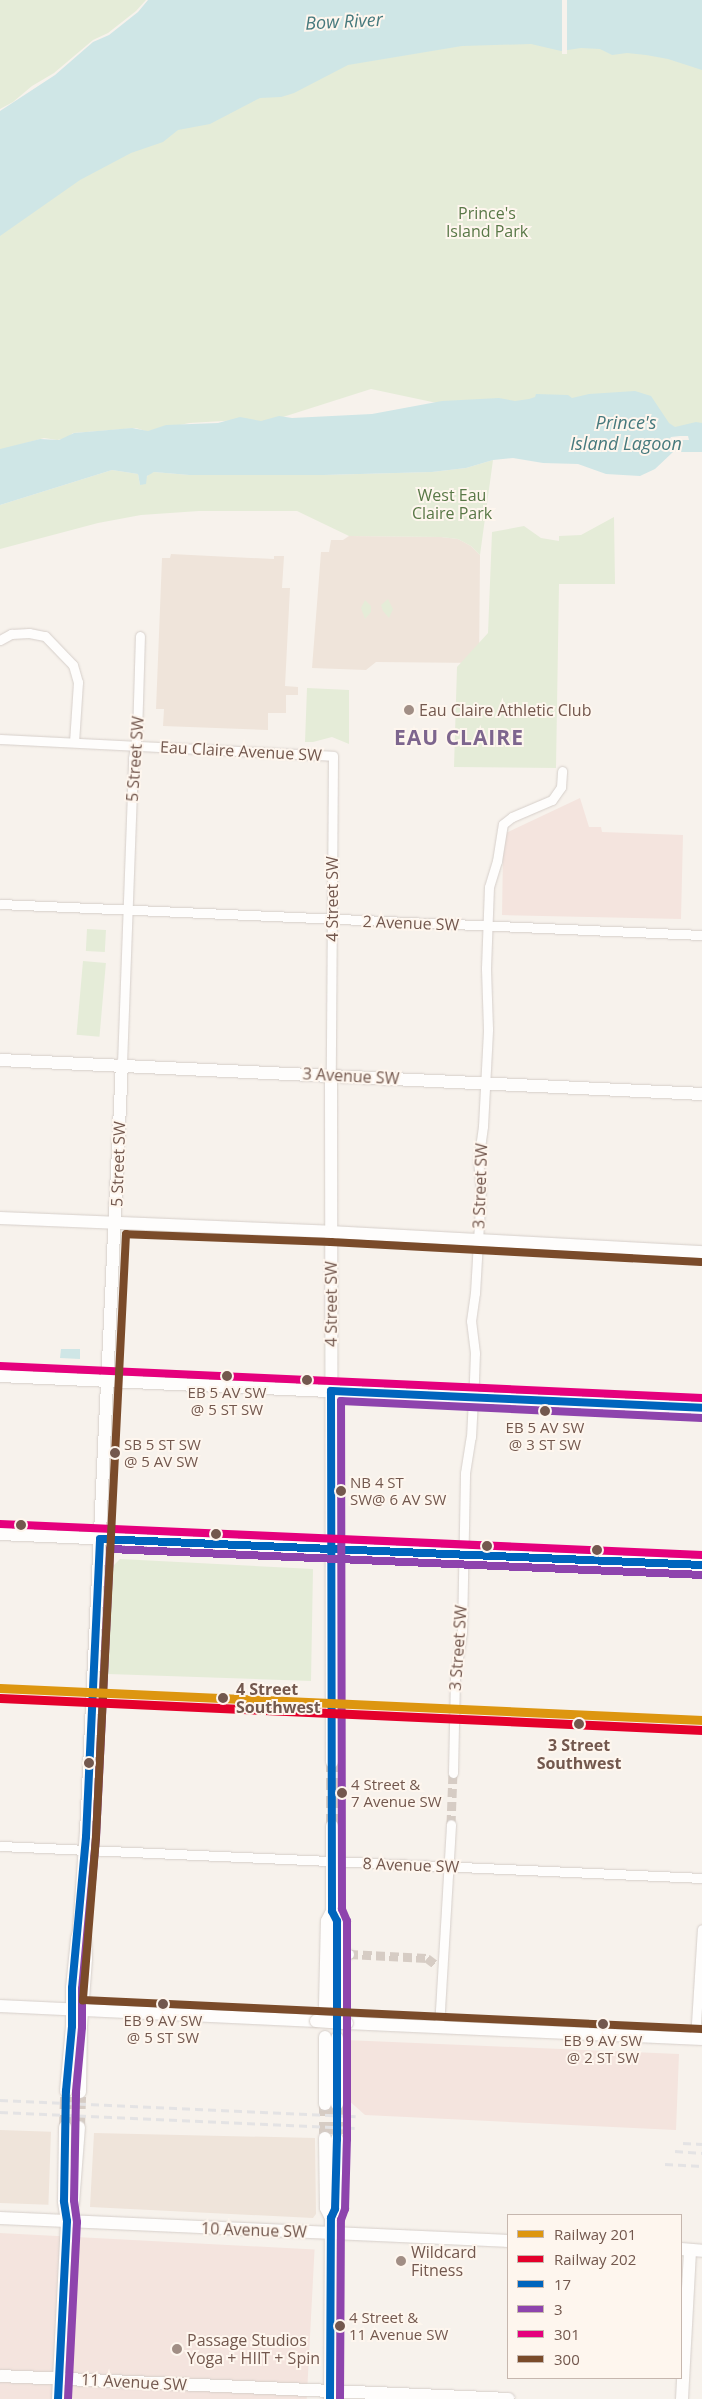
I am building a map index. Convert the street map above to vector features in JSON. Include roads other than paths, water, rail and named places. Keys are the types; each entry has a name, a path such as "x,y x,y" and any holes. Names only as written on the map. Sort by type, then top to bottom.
{"main road":[{"name":"3 Avenue SW","path":"0,1060 122,1064 702,1094"},
{"name":"5 Street SW","path":"80,2092 76,1939 80,1931 94,1686 122,1064"},
{"name":"4 Street SW","path":"331,1075 332,1762"},
{"path":"0,1218 331,1232 702,1252"},
{"path":"0,1376 702,1408"},
{"path":"0,1534 702,1564"},
{"path":"332,1826 332,1911 337,1921 337,1962 331,2006 327,1921 332,1911"},
{"path":"0,2006 699,2039"},
{"name":"5 Street SW","path":"66,2092 77,2009"},
{"path":"331,2038 331,2104"},
{"path":"58,2399 67,2221 64,2201 65,2127"},
{"path":"67,2221 73,2203 78,2127"},
{"path":"330,2395 331,2218 326,2208 331,2139"},
{"name":"10 Avenue SW","path":"0,2218 507,2241"},
{"path":"682,2399 691,2250"},
{"name":"11 Avenue SW","path":"0,2376 330,2395 508,2399"}],"street":[{"path":"0,640 11,634 28,633 46,636 73,666 78,682 74,742"},
{"name":"5 Street SW","path":"122,1064 140,636"},
{"name":"Eau Claire Avenue SW","path":"0,739 333,756"},
{"name":"4 Street SW","path":"331,1075 333,756"},
{"name":"3 Street SW","path":"453,1773 455,1677 462,1632 463,1554 466,1508 465,1473 471,1437 475,1353 470,1321 475,1293 481,1189 478,1162 483,1126 488,1029 485,1001 489,887 497,861 503,824 512,817 552,800 561,787 562,772"},
{"name":"2 Avenue SW","path":"0,904 702,935"},
{"path":"439,2027 451,1824"},
{"name":"8 Avenue SW","path":"0,1846 702,1878"},
{"path":"699,2039 702,1929"},
{"path":"337,1962 345,1954 349,1954"},
{"path":"435,1964 442,1972"}],"water":[{"name":"Bow River","path":"148,0 702,0 702,70 668,59 646,55 627,53 612,55 600,49 581,48 561,51 531,44 462,46 348,65 294,93 281,97 260,98 210,124 178,130 163,142 131,153 80,180 0,236 0,111 55,75 93,42 109,35 138,12"},
{"name":"Prince's Island Lagoon","path":"635,391 651,396 669,423 675,427 696,422 702,423 702,452 673,452 655,469 640,476 606,474 578,464 543,463 513,458 493,460 466,468 432,472 324,475 189,475 154,472 147,476 146,484 140,485 138,474 112,470 0,505 0,449 40,439 59,440 74,433 132,428 148,431 166,425 218,423 240,417 261,421 279,416 292,418 372,414 442,401 499,398 515,401 535,397 536,394 568,395 572,398 589,394","holes":["688,436 689,440 669,440 671,437"]},
{"path":"61,1349 80,1349 80,1359 60,1358"}],"tunnel":[{"path":"332,1762 332,1826"},
{"path":"451,1824 453,1773"},
{"path":"349,1954 427,1958 435,1964"},
{"path":"65,2127 66,2091"},
{"path":"79,2127 80,2092"},
{"path":"325,2104 325,2138"},
{"path":"337,2104 337,2139"}],"railway":[{"path":"0,2100 356,2116"},
{"path":"0,2112 355,2128"},
{"path":"683,2143 702,2144"},
{"path":"675,2151 702,2153"},
{"path":"665,2164 702,2166"}],"rail line":[{"name":"201","path":"0,1688 702,1720"},
{"name":"202","path":"0,1698 702,1730"}],"place":[{"name":"Eau Claire Athletic Club","path":"409,710"},
{"name":"EB 5 AV SW @ 5 ST SW","path":"227,1376"},
{"name":"EB 5 AV SW @ 3 ST SW","path":"545,1411"},
{"name":"SB 5 ST SW @ 5 AV SW","path":"115,1453"},
{"name":"NB 4 ST SW@ 6 AV SW","path":"341,1491"},
{"name":"4 Street Southwest","path":"223,1698"},
{"name":"3 Street Southwest","path":"579,1724"},
{"name":"4 Street & 7 Avenue SW","path":"342,1793"},
{"name":"EB 9 AV SW @ 5 ST SW","path":"163,2004"},
{"name":"EB 9 AV SW @ 2 ST SW","path":"603,2024"},
{"name":"Wildcard Fitness","path":"401,2261"},
{"name":"4 Street & 11 Avenue SW","path":"340,2326"},
{"name":"Passage Studios Yoga + HIIT + Spin","path":"177,2349"}],"district":[{"name":"EAU CLAIRE","path":"459,737"}],"park label":[{"name":"Prince's Island Park","path":"487,222"},
{"name":"West Eau Claire Park","path":"452,504"}]}
